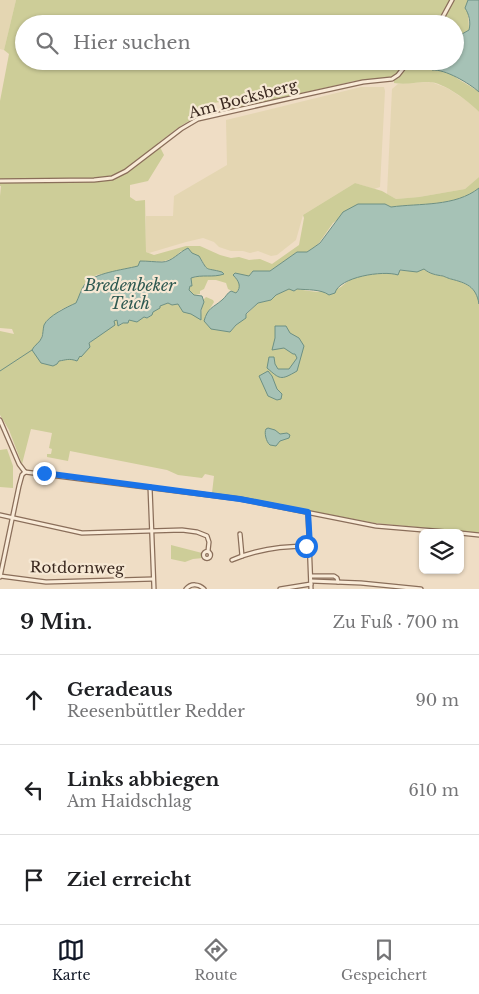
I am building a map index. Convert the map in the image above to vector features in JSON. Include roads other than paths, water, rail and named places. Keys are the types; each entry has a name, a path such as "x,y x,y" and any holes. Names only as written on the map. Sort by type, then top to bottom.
{"street":[{"path":"444,15 452,0"},
{"name":"Am Bocksberg","path":"0,181 94,180 112,178 126,171 191,122 304,94 363,82 392,79 402,70"},
{"path":"0,420 19,464 25,472 150,486 274,505 376,526 419,530"},
{"path":"0,577 21,478 25,472"},
{"path":"150,486 154,589"},
{"path":"308,512 311,589"},
{"path":"0,515 82,533 182,530 202,534 208,538 208,551"},
{"path":"464,533 479,535"},
{"path":"240,534 242,556"},
{"path":"232,560 270,548 310,546"},
{"path":"311,576 334,576 338,582"},
{"name":"Rotdornweg","path":"0,577 63,583 154,579"},
{"path":"280,589 311,583 338,582 421,589"},
{"path":"186,589 195,584 204,589"}],"water":[{"path":"468,0 479,0 479,92 457,77 437,70 464,70 464,33 469,30 470,24 465,8"},
{"name":"Bredenbeker Teich","path":"479,188 479,304 473,289 466,284 433,274 424,269 417,272 400,270 398,275 382,273 353,279 338,287 335,293 329,295 318,291 297,289 294,291 289,289 276,295 271,300 258,303 246,314 246,318 230,332 211,329 204,321 211,308 231,291 236,293 238,291 239,284 233,275 235,273 249,276 253,271 270,271 297,252 307,252 320,243 343,212 358,204 385,204 391,207 437,203 459,198"},
{"name":"Bredenbeker Teich","path":"188,248 192,253 199,256 207,268 224,274 191,278 192,286 190,286 189,290 194,295 202,296 204,302 201,310 201,320 183,312 178,304 172,305 168,303 160,306 152,315 147,318 144,317 137,322 129,320 128,323 118,326 117,320 114,321 115,325 89,343 90,347 77,361 70,359 59,361 53,366 41,363 32,350 41,339 44,325 54,315 76,303 85,284 89,280 109,272 138,266 140,261 166,262"},
{"path":"275,326 286,326 290,333 299,338 304,346 297,371 283,377 278,376 267,368 269,357 274,357 278,369 289,369 297,358 295,354 284,348 272,350"},
{"path":"268,371 277,389 282,394 281,399 277,400 268,396 259,376"},
{"path":"268,428 280,434 287,433 290,435 289,438 280,441 276,446 270,445 265,435 265,430"}],"waterway":[{"path":"0,371 32,350"}]}
